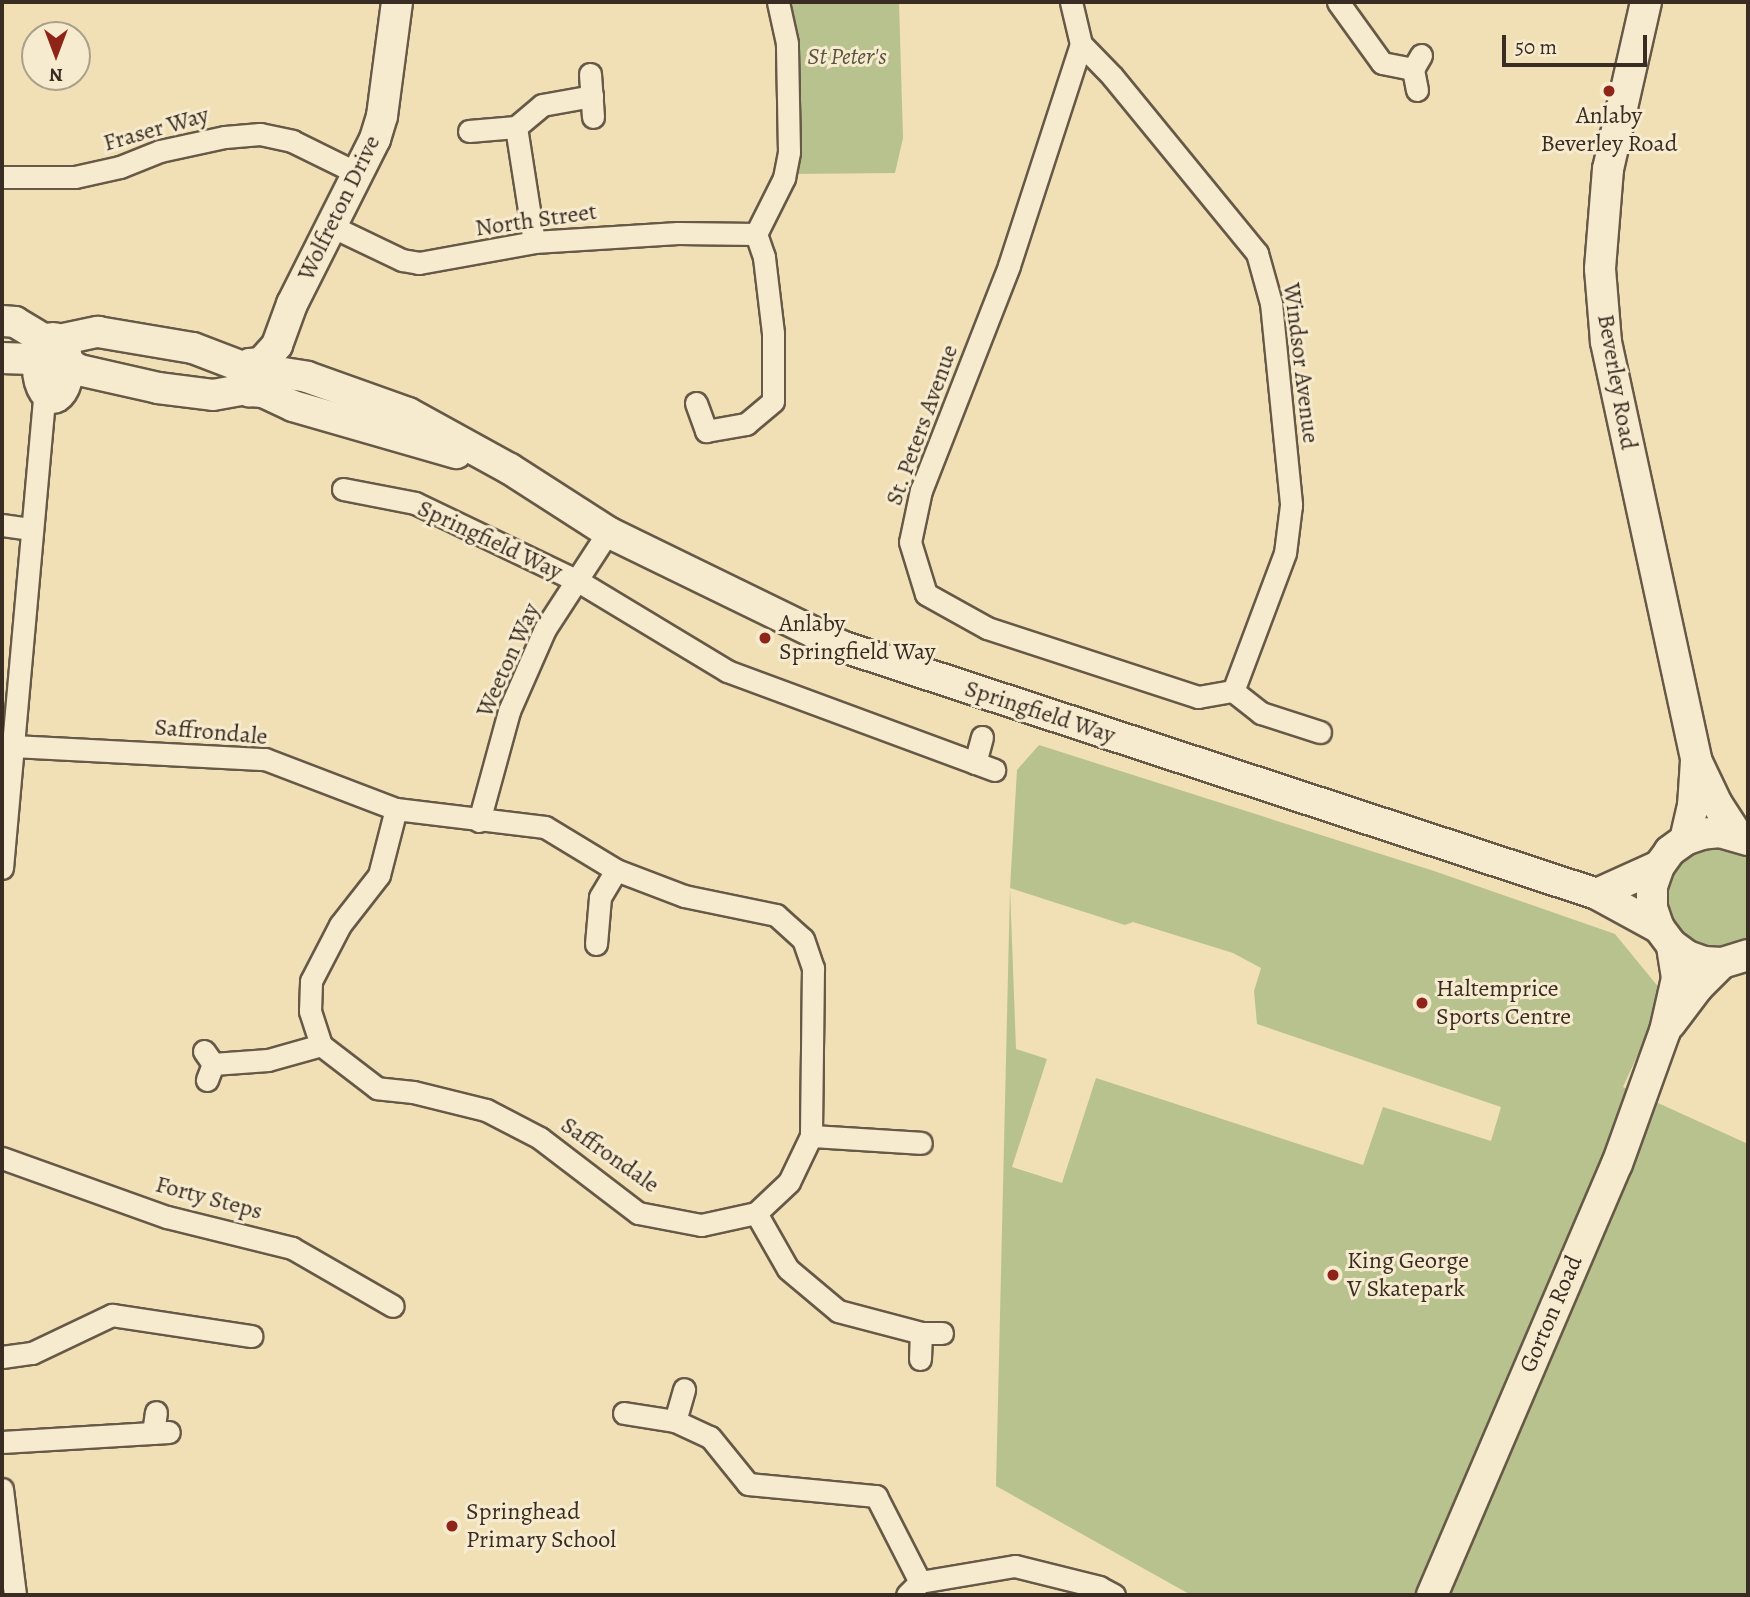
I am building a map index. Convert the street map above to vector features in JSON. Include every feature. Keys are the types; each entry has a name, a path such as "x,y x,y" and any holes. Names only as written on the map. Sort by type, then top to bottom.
{"main road":[{"name":"Wolfreton Drive","path":"257,377 277,345 292,304 359,174 382,116 397,2"},
{"name":"Beverley Road","path":"1646,2 1608,169 1600,269 1606,342 1696,761 1717,804 1743,838"},
{"name":"Springfield Way","path":"2,321 15,322 51,353 79,370 158,388 213,395 257,377"},
{"name":"Springfield Way","path":"2,358 51,353 98,332 193,348 257,377 293,406 510,469 608,532 844,647 1597,894 1695,959 1735,959"},
{"name":"Beverley Road","path":"1685,840 1693,806 1696,761"},
{"path":"1597,894 1659,866 1670,851 1685,840 1720,832 1743,838"},
{"name":"Gorton Road","path":"1432,1595 1617,1164 1665,1031 1677,978 1652,897 1659,866"},
{"name":"Gorton Road","path":"1665,1031 1698,987 1735,959"}],"street":[{"path":"696,403 706,431 746,424 773,401 773,333 764,257 756,234 784,178 789,152 789,69 778,2"},
{"path":"1071,2 1081,44"},
{"path":"1338,2 1382,63 1417,72"},
{"name":"Windsor Avenue","path":"1081,44 1112,76 1257,253 1271,303 1291,505 1285,553 1233,691"},
{"name":"St. Peters Avenue","path":"1081,44 1009,266 921,490 909,542 926,594 987,628 1198,697 1233,691"},
{"path":"469,131 516,127 542,105 592,96"},
{"path":"516,127 534,242"},
{"name":"Fraser Way","path":"2,177 75,177 120,167 160,151 225,136 260,134 292,141 359,174"},
{"name":"North Street","path":"331,226 402,260 419,263 534,242 678,233 756,234"},
{"path":"2,868 14,746 12,662 32,529 51,353"},
{"name":"Springfield Way","path":"342,489 415,503 578,581 727,671 984,766 982,737"},
{"path":"2,525 32,529"},
{"name":"Weeton Way","path":"479,821 509,711 545,629 608,532"},
{"path":"1233,691 1261,713 1320,732"},
{"name":"Saffrondale","path":"14,746 265,759 396,809 545,827 615,870 684,896 776,915 803,939 813,968 811,1136 789,1182 755,1213 701,1225 638,1213 540,1138 486,1110 413,1092 377,1088 321,1045"},
{"path":"208,1065 268,1060 321,1045 310,1011 311,981 340,925 379,875 396,809"},
{"path":"596,944 600,897 615,870"},
{"path":"811,1136 925,1144"},
{"name":"Forty Steps","path":"2,1158 167,1216 292,1248 393,1306"},
{"path":"755,1213 788,1269 838,1311 932,1333 920,1359"},
{"path":"2,1357 32,1353 112,1315 251,1336"},
{"path":"676,1421 684,1389"},
{"path":"624,1413 676,1421 710,1437 745,1492 876,1496 914,1589 1015,1566 1099,1587 1114,1595"},
{"path":"2,1442 159,1426"},
{"path":"2,1489 15,1595"}],"green space":[{"name":"St Peter's","path":"788,2 899,2 903,138 895,173 792,174"},
{"path":"1039,745 1434,871 1615,934 1665,995 1623,1087 1748,1144 1748,1595 1191,1595 996,1486 1010,888 1017,770","holes":["1010,888 1125,925 1133,922 1233,953 1261,968 1254,991 1257,1024 1501,1107 1491,1141 1383,1107 1363,1165 1096,1078 1062,1183 1012,1167 1047,1059 1016,1049"]},
{"path":"1715,846 1732,849 1748,858 1748,938 1726,950 1708,950 1692,945 1667,920 1664,886 1671,869 1683,857 1699,848"}],"place":[{"name":"Anlaby Beverley Road","path":"1609,91"},
{"name":"Anlaby Springfield Way","path":"765,638"},
{"name":"Haltemprice Sports Centre","path":"1422,1003"},
{"name":"King George V Skatepark","path":"1333,1275"},
{"name":"Springhead Primary School","path":"452,1526"}]}
